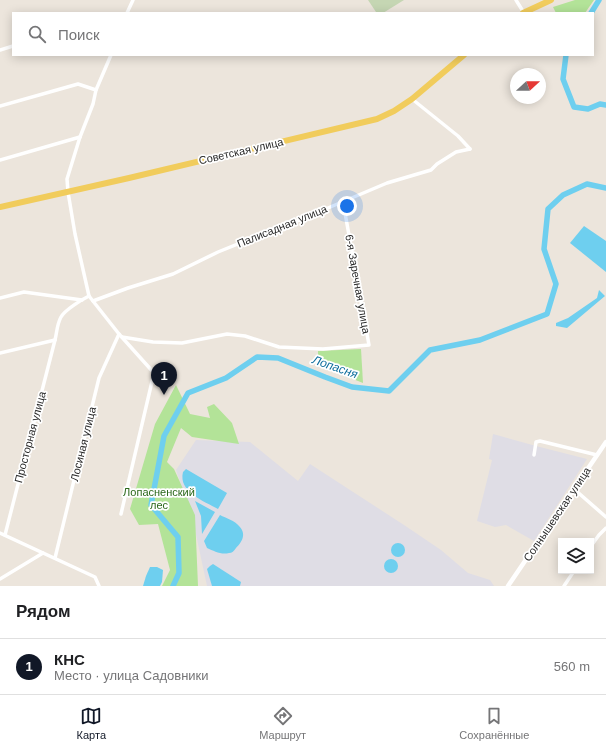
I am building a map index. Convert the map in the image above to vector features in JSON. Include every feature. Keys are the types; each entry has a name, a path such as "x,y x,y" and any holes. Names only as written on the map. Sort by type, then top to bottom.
{"main road":[{"path":"526,12 551,0"},
{"name":"Советская улица","path":"0,207 377,118 394,111 412,99 463,56"}],"street":[{"path":"127,12 133,0"},
{"path":"516,0 523,12"},
{"path":"0,50 12,46"},
{"path":"111,56 96,90 93,104 80,137 67,179 75,234 89,296 119,334 154,373 121,514"},
{"path":"0,106 78,84 96,90"},
{"name":"Палисадная улица","path":"93,301 128,288 174,274 218,252 387,183 431,170 456,152 470,149 458,136 412,99"},
{"path":"0,160 80,137"},
{"name":"6-я Заречная улица","path":"122,337 153,342 182,343 227,334 245,336 279,347 323,349 369,345 343,202"},
{"path":"0,298 24,292 82,300"},
{"name":"Просторная улица","path":"5,535 60,319 63,314 89,296"},
{"name":"Лосиная улица","path":"55,558 99,378 119,334"},
{"path":"0,353 55,340"},
{"path":"534,454 536,442 540,441 598,455"},
{"name":"Солнышевская улица","path":"508,586 606,442"},
{"path":"574,489 606,517"},
{"path":"594,542 606,528"},
{"path":"0,533 95,577 99,586"},
{"path":"0,578 42,553"},
{"path":"564,586 572,574"}],"shaded area":[{"path":"493,434 587,459 534,541 506,525 495,527 477,521 492,460 489,459"},
{"path":"196,440 250,442 298,481 310,464 441,550 468,573 490,580 494,586 207,586 192,516 176,470"}],"green space":[{"path":"368,0 404,0 385,12 376,12"},
{"path":"575,0 594,0 586,12 556,12 553,7"},
{"path":"361,349 363,383 318,365 318,351"},
{"name":"Лопасненский лес","path":"176,385 190,414 210,418 207,407 214,404 232,423 239,444 192,437 181,428 167,462 174,469 195,515 198,586 162,586 170,570 158,524 139,525 130,509 155,424"}],"water":[{"path":"584,226 606,241 606,272 570,243"},
{"path":"599,290 605,296 567,328 556,326 556,323 568,318 597,298"},
{"path":"186,469 227,493 218,509 193,495 184,485 182,479 183,472"},
{"path":"195,501 215,512 202,534 201,516"},
{"path":"220,515 235,523 243,532 242,541 231,553 218,552 207,548 204,541"},
{"path":"395,543 401,543 405,547 405,553 401,557 395,557 391,553 391,547"},
{"path":"388,559 394,559 398,563 398,569 394,573 388,573 384,569 384,563"},
{"path":"213,564 241,582 240,586 212,586 207,569"},
{"path":"150,567 157,567 163,570 162,582 160,586 143,586"}],"waterway":[{"name":"Лопасня","path":"592,12 599,0"},
{"name":"Лопасня","path":"566,56 563,79 574,107 588,109 600,104 606,105"},
{"name":"Лопасня","path":"173,586 179,573 178,537 151,505 164,436 188,393 226,378 257,357 278,358 352,387 389,391 430,350 480,340 547,314 556,284 544,249 548,209 563,195 587,184 606,188"}],"place":[{"name":"КНС","path":"164,395"}]}
